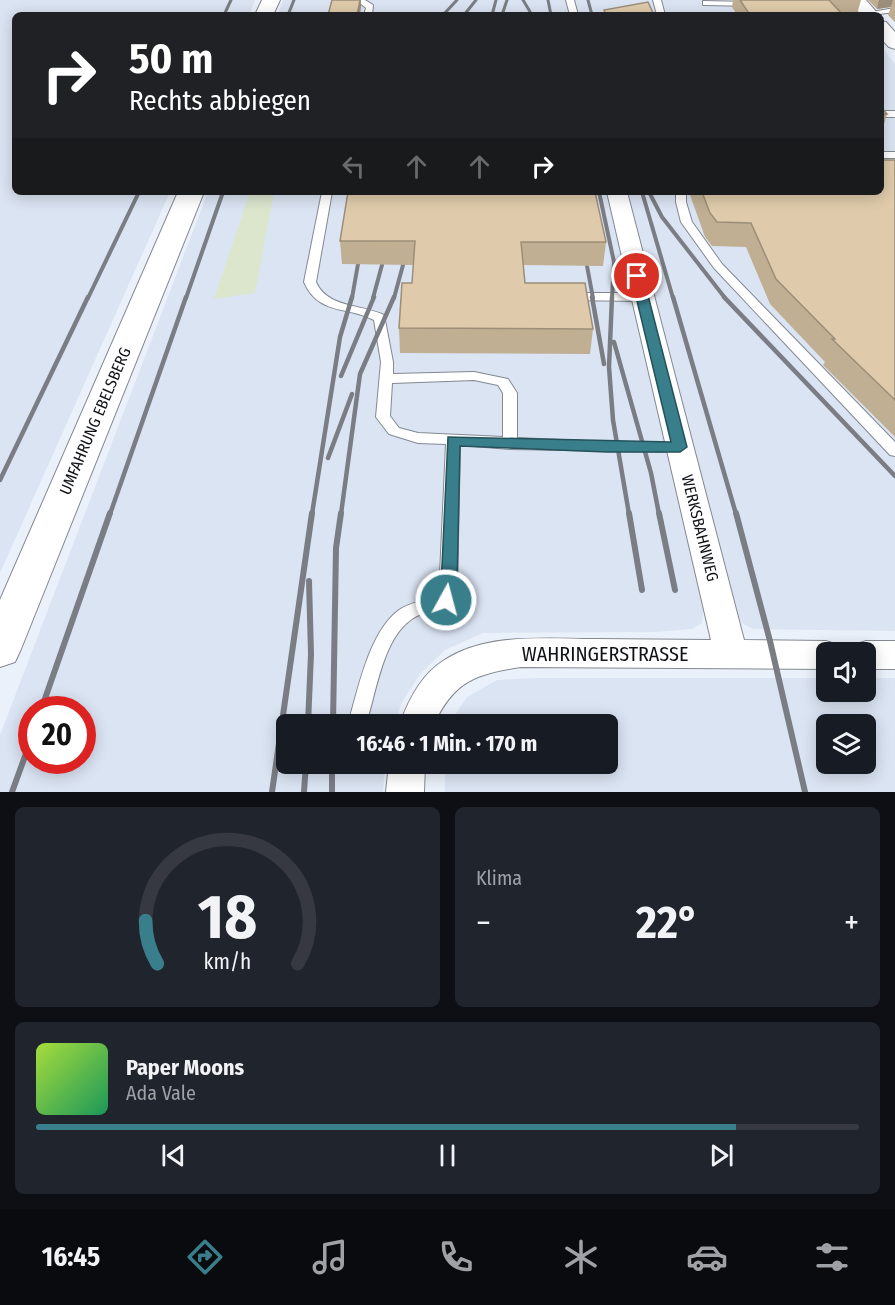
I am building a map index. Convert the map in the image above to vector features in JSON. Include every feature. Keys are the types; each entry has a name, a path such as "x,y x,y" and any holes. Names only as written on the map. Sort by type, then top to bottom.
{"main road":[{"name":"UMFAHRUNG EBELSBERG","path":"0,649 190,195"}],"street":[{"name":"WERKSBAHNWEG","path":"617,195 731,654"},
{"name":"WAHRINGERSTRASSE","path":"421,714 439,681 460,667 487,657 521,652 816,655"},
{"path":"876,655 895,655"},
{"path":"405,792 406,774"}],"lane":[{"path":"360,0 369,4 368,12"},
{"path":"707,2 755,4"},
{"path":"326,195 310,282 313,294 320,301 368,310 380,318 387,362 382,417 394,431 418,438 453,441 680,447"},
{"path":"681,195 684,216 698,242 718,266 895,451"},
{"path":"556,297 642,297"},
{"path":"385,379 474,376 502,382 510,393 510,444"},
{"path":"360,714 380,651 396,622 408,613 446,600 449,587 453,441"}],"shaded area":[{"path":"0,0 255,0 250,12 12,12 12,195 169,195 0,573"},
{"path":"283,0 844,0 854,12 279,12"},
{"path":"884,50 895,64 895,631 753,629 742,623 732,606 628,195 884,195"},
{"path":"207,195 607,195 704,603 702,623 692,629 655,632 483,633 445,650 420,674 401,704 398,714 276,714 276,774 384,774 383,792 0,792 0,735"},
{"path":"816,678 816,702 876,702 876,678 895,678 895,792 445,792 445,774 618,774 618,714 456,714 467,697 497,680"}],"green space":[{"path":"249,195 273,195 255,293 214,299"}],"building":[{"path":"332,0 360,0 358,12 329,12"},
{"path":"740,0 829,0 840,12 748,12"},
{"path":"648,2 653,12 605,12 604,10"},
{"path":"884,160 895,160 895,400 832,339 835,339 776,279 751,223 717,222 710,213 703,195 884,195"},
{"path":"348,195 596,195 606,242 521,242 525,283 585,283 593,329 399,328 402,283 412,283 415,241 340,241"}],"railway":[{"path":"225,12 231,0"},
{"path":"289,12 294,0"},
{"path":"446,12 457,0"},
{"path":"466,12 476,0"},
{"path":"493,12 496,0"},
{"path":"503,12 507,0"},
{"path":"523,0 530,12"},
{"path":"548,0 550,12"},
{"path":"588,0 591,12"},
{"path":"88,298 138,195"},
{"path":"186,298 222,195"},
{"path":"600,195 614,262 612,298"},
{"path":"643,195 673,298"},
{"path":"651,195 662,217 725,298"},
{"path":"352,298 358,264"},
{"path":"373,298 382,265"},
{"path":"394,298 403,265"},
{"path":"587,266 593,298"},
{"path":"0,480 88,297"},
{"path":"110,514 186,297"},
{"path":"312,514 340,337 352,297"},
{"path":"341,376 374,297"},
{"path":"341,514 360,374 394,297"},
{"path":"592,297 604,364"},
{"path":"612,297 609,367 613,420 629,514"},
{"path":"673,297 736,514"},
{"path":"724,297 895,476"},
{"path":"614,342 651,473 659,514"},
{"path":"328,458 352,394"},
{"path":"46,696 110,513"},
{"path":"272,792 312,513"},
{"path":"333,714 336,548 341,513"},
{"path":"629,513 642,590"},
{"path":"659,513 675,590"},
{"path":"736,513 770,641 805,792"},
{"path":"308,714 311,654 309,581"},
{"path":"12,792 19,774"},
{"path":"304,792 305,774"},
{"path":"332,774 332,792"}],"route":[{"path":"446,600 449,587 453,441 607,447 680,447 637,276"}]}
